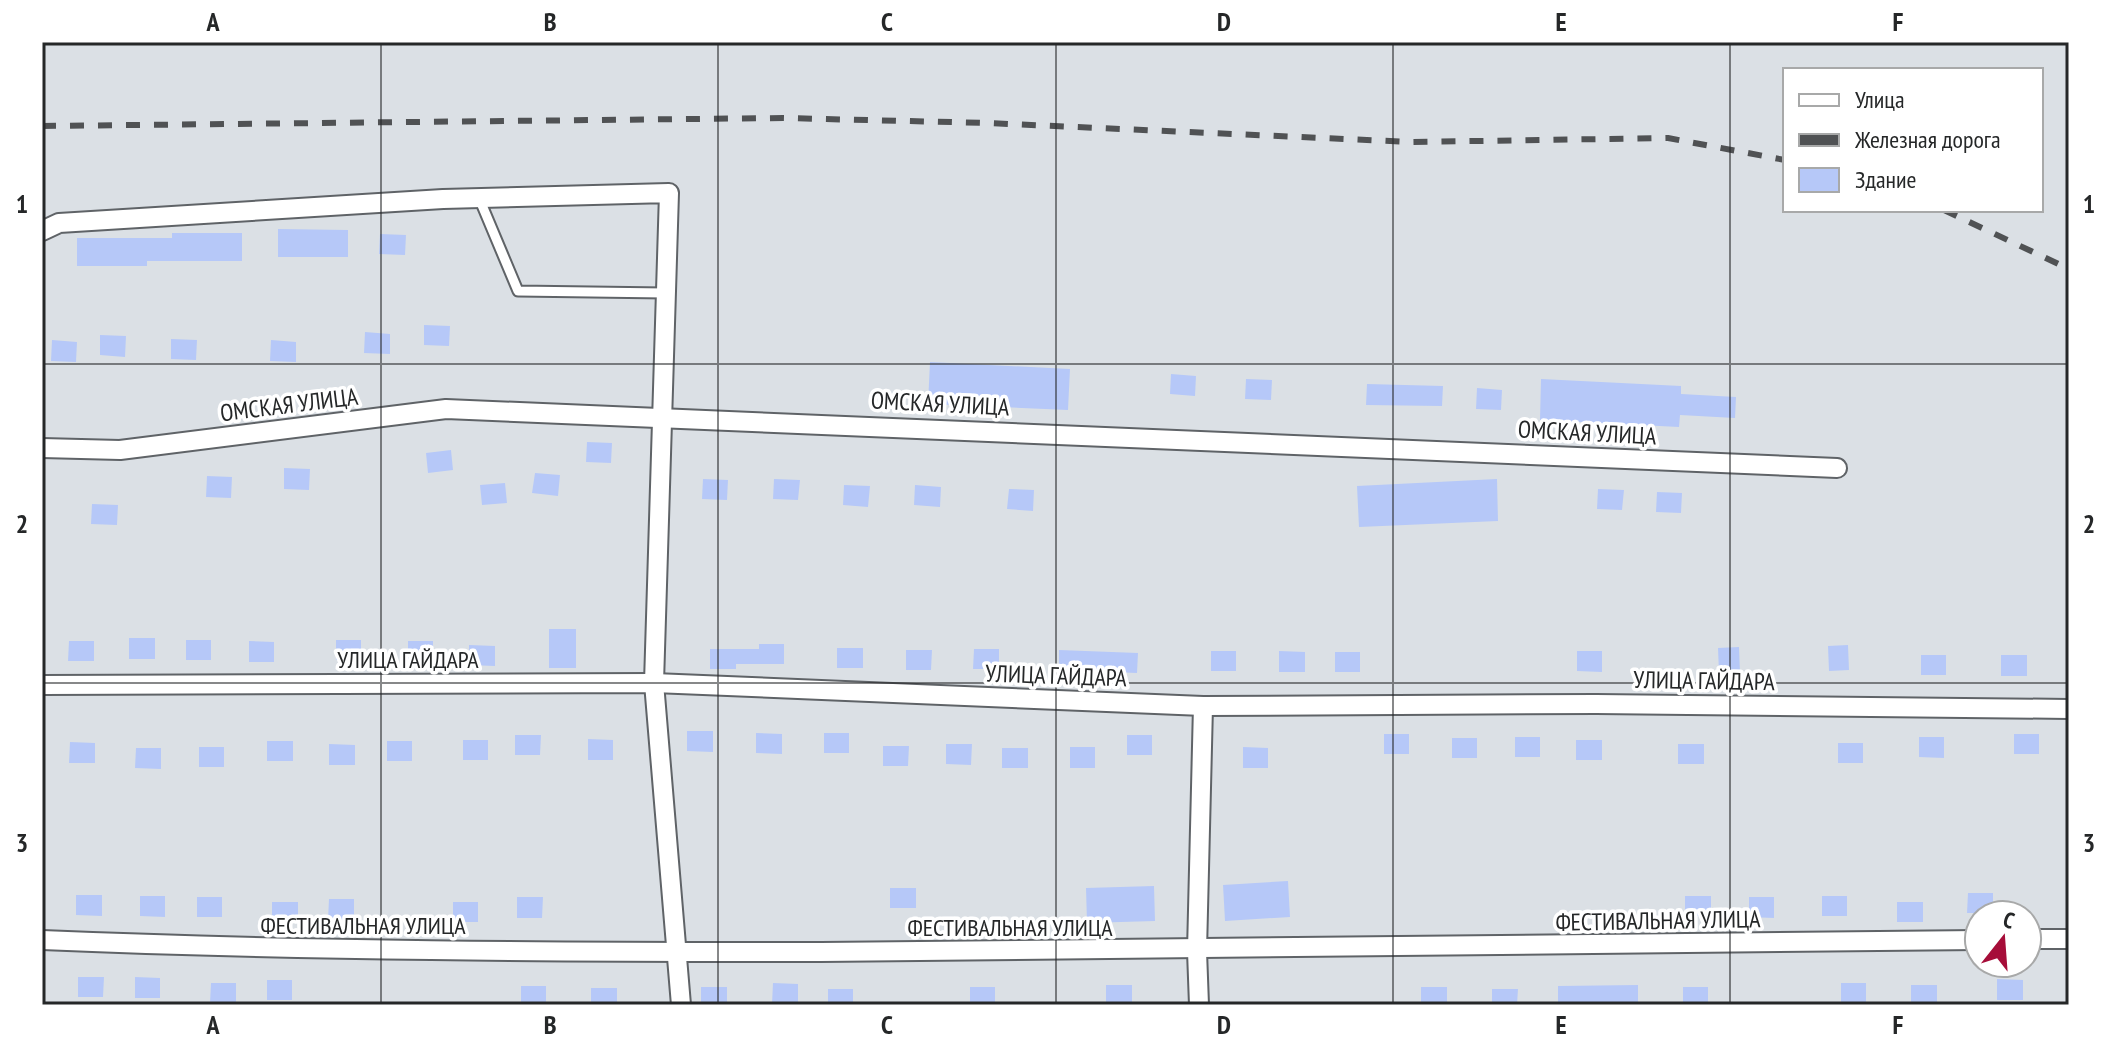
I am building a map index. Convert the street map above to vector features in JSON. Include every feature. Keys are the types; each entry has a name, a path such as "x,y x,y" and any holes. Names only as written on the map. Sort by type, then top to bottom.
{"street":[{"path":"42,231 59,223 479,198 669,193 654,683 681,1005"},
{"name":"ОМСКАЯ УЛИЦА","path":"42,448 120,450 446,409 1837,468"},
{"name":"УЛИЦА ГАЙДАРА","path":"42,685 654,683 1203,706 1612,704 2069,709"},
{"path":"1199,1005 1197,951 1203,706"},
{"path":"2043,939 2069,939"},
{"name":"ФЕСТИВАЛЬНАЯ УЛИЦА","path":"42,940 262,950 677,952 1197,951 1963,940"}],"lane":[{"path":"479,198 518,291 665,293"}],"building":[{"path":"278,229 348,230 348,257 278,257"},
{"path":"172,233 242,233 242,261 147,261 147,266 77,266 77,238 172,238"},
{"path":"380,234 406,235 405,255 379,254"},
{"path":"424,325 450,326 449,346 424,345"},
{"path":"365,332 390,334 390,354 364,353"},
{"path":"100,335 126,336 125,357 100,355"},
{"path":"171,339 197,340 196,360 171,359"},
{"path":"52,340 77,342 76,362 51,361"},
{"path":"271,340 296,342 296,362 270,361"},
{"path":"930,362 1070,369 1068,410 928,404"},
{"path":"1171,374 1196,376 1195,396 1170,394"},
{"path":"1246,379 1272,380 1271,400 1245,399"},
{"path":"1541,379 1681,386 1681,394 1736,397 1735,418 1680,415 1679,427 1540,420"},
{"path":"1367,384 1443,386 1442,406 1366,405"},
{"path":"1477,388 1502,390 1501,410 1476,409"},
{"path":"587,442 612,443 611,463 586,462"},
{"path":"451,450 453,470 428,473 426,453"},
{"path":"284,468 310,469 309,490 284,489"},
{"path":"535,473 560,475 558,496 532,493"},
{"path":"207,476 232,477 231,498 206,497"},
{"path":"703,479 728,480 727,500 702,499"},
{"path":"774,479 800,480 798,500 773,499"},
{"path":"1497,479 1498,521 1359,527 1357,486"},
{"path":"505,483 507,503 482,505 480,485"},
{"path":"844,485 870,486 868,507 843,505"},
{"path":"915,485 941,487 940,507 914,505"},
{"path":"1009,489 1034,490 1033,511 1007,509"},
{"path":"1598,489 1624,490 1622,510 1597,509"},
{"path":"1657,492 1682,493 1681,513 1656,512"},
{"path":"92,504 118,505 117,525 91,524"},
{"path":"549,629 576,629 576,668 549,668"},
{"path":"129,638 155,638 155,659 129,659"},
{"path":"186,640 211,640 211,660 186,660"},
{"path":"336,640 361,640 361,660 336,660"},
{"path":"69,641 94,641 94,661 68,661"},
{"path":"249,641 274,642 274,662 249,662"},
{"path":"408,641 433,641 433,661 408,661"},
{"path":"759,644 784,644 784,664 736,664 736,669 710,669 710,649 759,649"},
{"path":"469,645 495,646 495,666 469,665"},
{"path":"1848,645 1849,670 1829,671 1828,646"},
{"path":"1739,647 1740,673 1719,673 1718,648"},
{"path":"837,648 863,648 863,668 837,668"},
{"path":"974,649 999,649 999,669 973,669"},
{"path":"906,650 932,650 931,670 906,670"},
{"path":"1059,650 1138,653 1137,673 1059,670"},
{"path":"1211,651 1236,651 1236,671 1211,671"},
{"path":"1279,651 1305,652 1305,672 1279,672"},
{"path":"1577,651 1602,651 1602,672 1577,671"},
{"path":"1335,652 1360,652 1360,672 1335,672"},
{"path":"1921,655 1946,655 1946,675 1921,675"},
{"path":"2001,655 2027,655 2027,676 2001,676"},
{"path":"687,731 713,731 713,752 687,751"},
{"path":"756,733 782,734 782,754 756,753"},
{"path":"824,733 849,733 849,753 824,753"},
{"path":"1384,734 1409,734 1409,754 1384,754"},
{"path":"2014,734 2039,734 2039,754 2014,754"},
{"path":"515,735 541,735 540,755 515,755"},
{"path":"1127,735 1152,735 1152,755 1127,755"},
{"path":"1515,737 1540,737 1540,757 1515,757"},
{"path":"1919,737 1944,737 1944,758 1919,757"},
{"path":"1452,738 1477,738 1477,758 1452,758"},
{"path":"588,739 613,740 613,760 588,760"},
{"path":"463,740 488,740 488,760 463,760"},
{"path":"1576,740 1602,740 1602,760 1576,760"},
{"path":"267,741 293,741 293,761 267,761"},
{"path":"387,741 412,741 412,761 387,761"},
{"path":"70,742 95,743 95,763 69,763"},
{"path":"1838,743 1863,743 1863,763 1838,763"},
{"path":"329,744 355,745 355,765 329,765"},
{"path":"946,744 972,744 971,765 946,764"},
{"path":"1678,744 1704,744 1704,764 1678,764"},
{"path":"883,746 909,746 908,766 883,766"},
{"path":"199,747 224,747 224,767 199,767"},
{"path":"1070,747 1095,747 1095,768 1070,768"},
{"path":"1243,747 1268,748 1268,768 1243,768"},
{"path":"136,748 161,748 161,769 135,768"},
{"path":"1002,748 1028,748 1028,768 1002,768"},
{"path":"1288,881 1290,917 1225,921 1223,885"},
{"path":"1154,886 1155,921 1087,923 1086,888"},
{"path":"890,888 916,888 916,908 890,908"},
{"path":"1968,893 1993,893 1993,899 1968,899"},
{"path":"76,895 102,895 102,916 76,915"},
{"path":"140,896 165,896 165,917 140,916"},
{"path":"1685,896 1711,896 1711,916 1685,916"},
{"path":"1822,896 1847,896 1847,916 1822,916"},
{"path":"197,897 222,897 222,917 197,917"},
{"path":"517,897 543,897 542,918 517,918"},
{"path":"1749,897 1774,897 1774,918 1749,917"},
{"path":"329,899 354,899 354,920 328,920"},
{"path":"272,902 298,902 298,923 272,922"},
{"path":"453,902 478,902 478,922 453,922"},
{"path":"1897,902 1923,902 1923,922 1897,922"},
{"path":"78,977 104,977 103,997 78,997"},
{"path":"135,977 160,978 160,998 135,998"},
{"path":"1997,979 2023,980 2023,1000 1997,1000"},
{"path":"267,980 292,980 292,1000 267,1000"},
{"path":"211,983 236,983 236,1003 210,1003"},
{"path":"773,983 798,984 798,1004 772,1004"},
{"path":"1841,983 1866,983 1866,1003 1841,1003"},
{"path":"1106,985 1132,985 1132,1005 1106,1005"},
{"path":"1638,985 1638,1005 1558,1005 1558,986"},
{"path":"1911,985 1937,985 1937,1005 1911,1005"},
{"path":"521,986 546,986 546,1005 521,1005"},
{"path":"701,987 727,987 727,1005 701,1005"},
{"path":"970,987 995,987 995,1005 970,1005"},
{"path":"1421,987 1447,987 1447,1005 1421,1005"},
{"path":"1683,987 1708,987 1708,1005 1683,1005"},
{"path":"591,988 617,988 617,1005 591,1005"},
{"path":"828,989 853,989 853,1005 828,1005"},
{"path":"1492,989 1518,989 1517,1005 1492,1005"}],"railway":[{"path":"42,126 783,118 988,123 1412,142 1668,138 1783,160"},
{"path":"1948,212 2069,269"}]}
